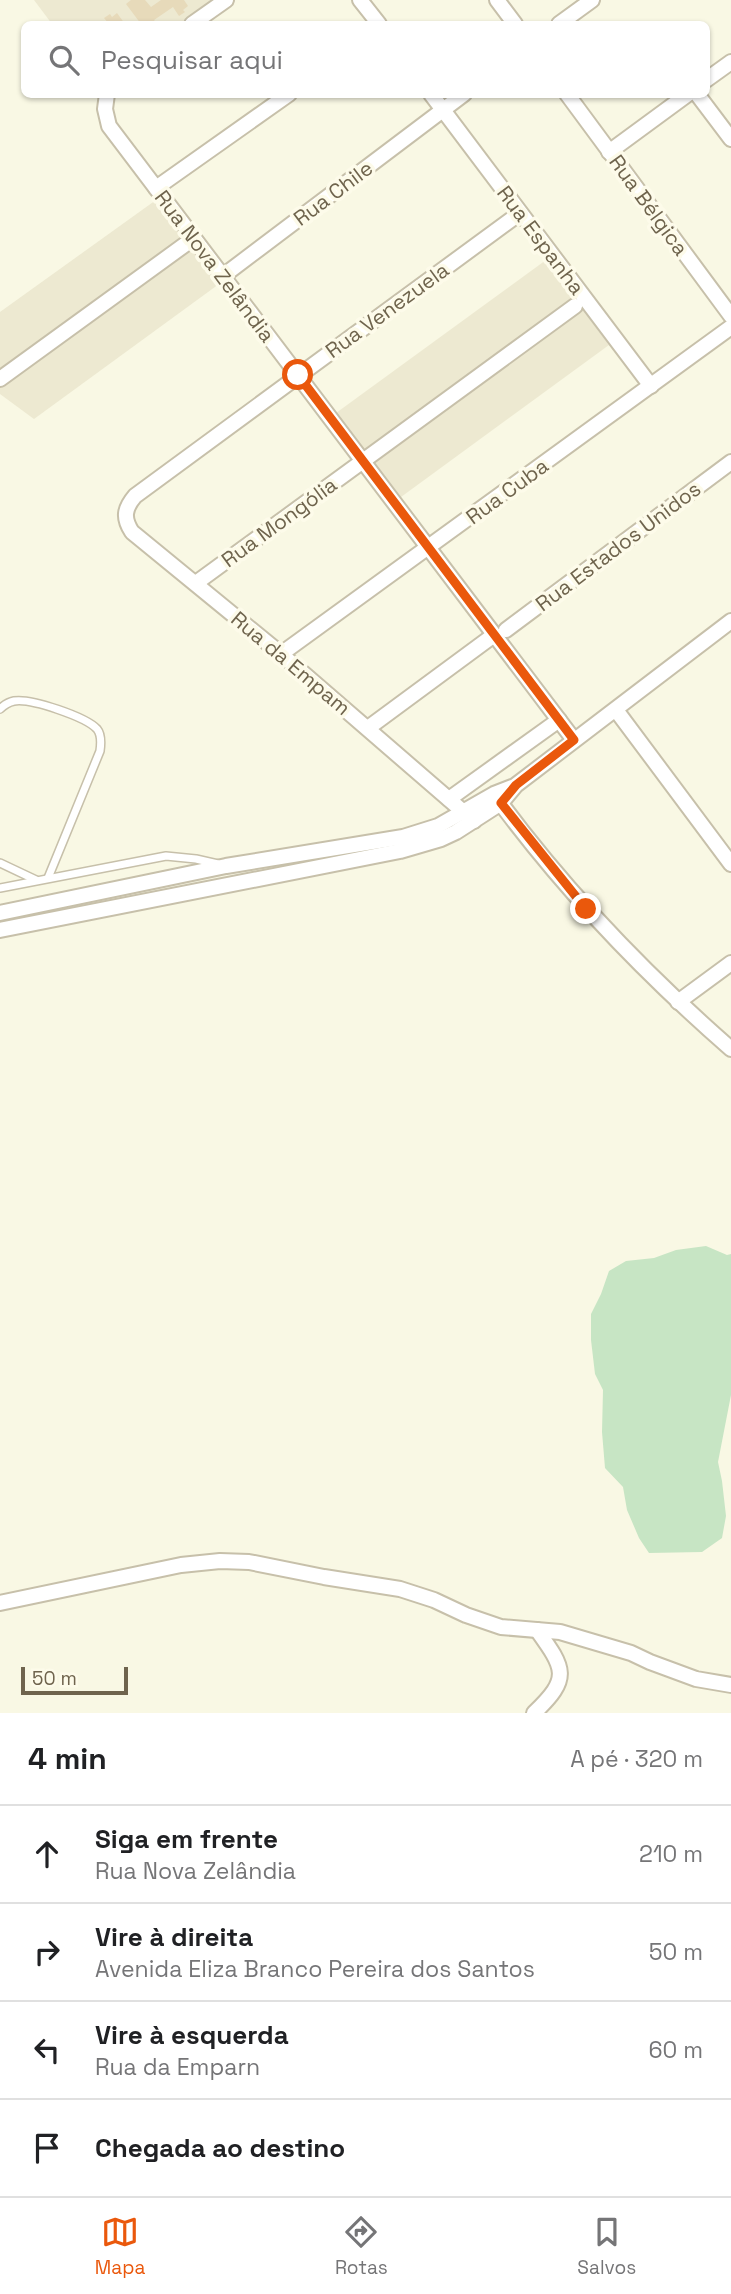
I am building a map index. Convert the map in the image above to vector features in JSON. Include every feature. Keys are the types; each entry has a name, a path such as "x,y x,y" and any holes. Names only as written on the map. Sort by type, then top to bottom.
{"street":[{"path":"196,21 226,0"},
{"path":"360,0 377,21"},
{"path":"497,0 513,21"},
{"path":"563,21 592,0"},
{"path":"710,77 731,62"},
{"name":"Rua Nova Zelândia","path":"106,98 105,108 109,126 429,548 500,632 574,740"},
{"path":"156,188 283,98"},
{"name":"Rua Espanha","path":"434,98 651,386"},
{"name":"Rua Chile","path":"223,276 459,98"},
{"name":"Rua Bélgica","path":"570,98 731,316"},
{"path":"609,152 683,98"},
{"path":"700,98 731,139"},
{"name":"Rua Venezuela","path":"125,512 135,496 520,213"},
{"path":"0,379 194,238"},
{"name":"Rua Mongólia","path":"195,583 575,306"},
{"name":"Rua Cuba","path":"281,654 731,327"},
{"name":"Rua Estados Unidos","path":"368,728 731,462"},
{"name":"Rua da Empam","path":"125,512 132,532 281,654 469,816"},
{"path":"0,930 400,851 442,839 469,816 516,785 731,621"},
{"path":"616,709 731,864"},
{"path":"449,799 559,720"},
{"path":"497,799 586,909 678,1002 731,1049"},
{"path":"0,914 226,866 403,837 469,816"},
{"path":"678,1002 731,963"},
{"path":"0,1603 181,1565 220,1561 249,1562 400,1589 501,1627 560,1632 618,1648 696,1679 731,1685"},
{"path":"534,1713 550,1698 561,1678 559,1666 537,1630"}],"lane":[{"path":"0,709 17,700 55,708 71,713 97,729 101,737 100,751 48,878"},
{"path":"0,888 166,856 226,866"},
{"path":"0,863 37,881"}],"shaded area":[{"path":"34,0 216,0 186,21 50,21"},
{"path":"156,200 219,284 34,419 0,394 0,312"},
{"path":"546,260 609,345 401,497 336,413"}],"green space":[{"path":"706,1246 727,1255 731,1254 731,1395 718,1462 726,1516 722,1538 702,1552 649,1553 627,1510 623,1487 605,1468 603,1390 595,1374 591,1314 609,1271 626,1261 654,1258 676,1250"}],"building":[{"path":"131,0 145,0 151,7 161,0 184,0 188,6 179,16 173,7 155,21 139,21 126,4"},
{"path":"117,13 123,21 106,21 104,18 110,14 112,17"}],"route":[{"path":"298,375 574,740 516,785 501,803 586,909"}]}
